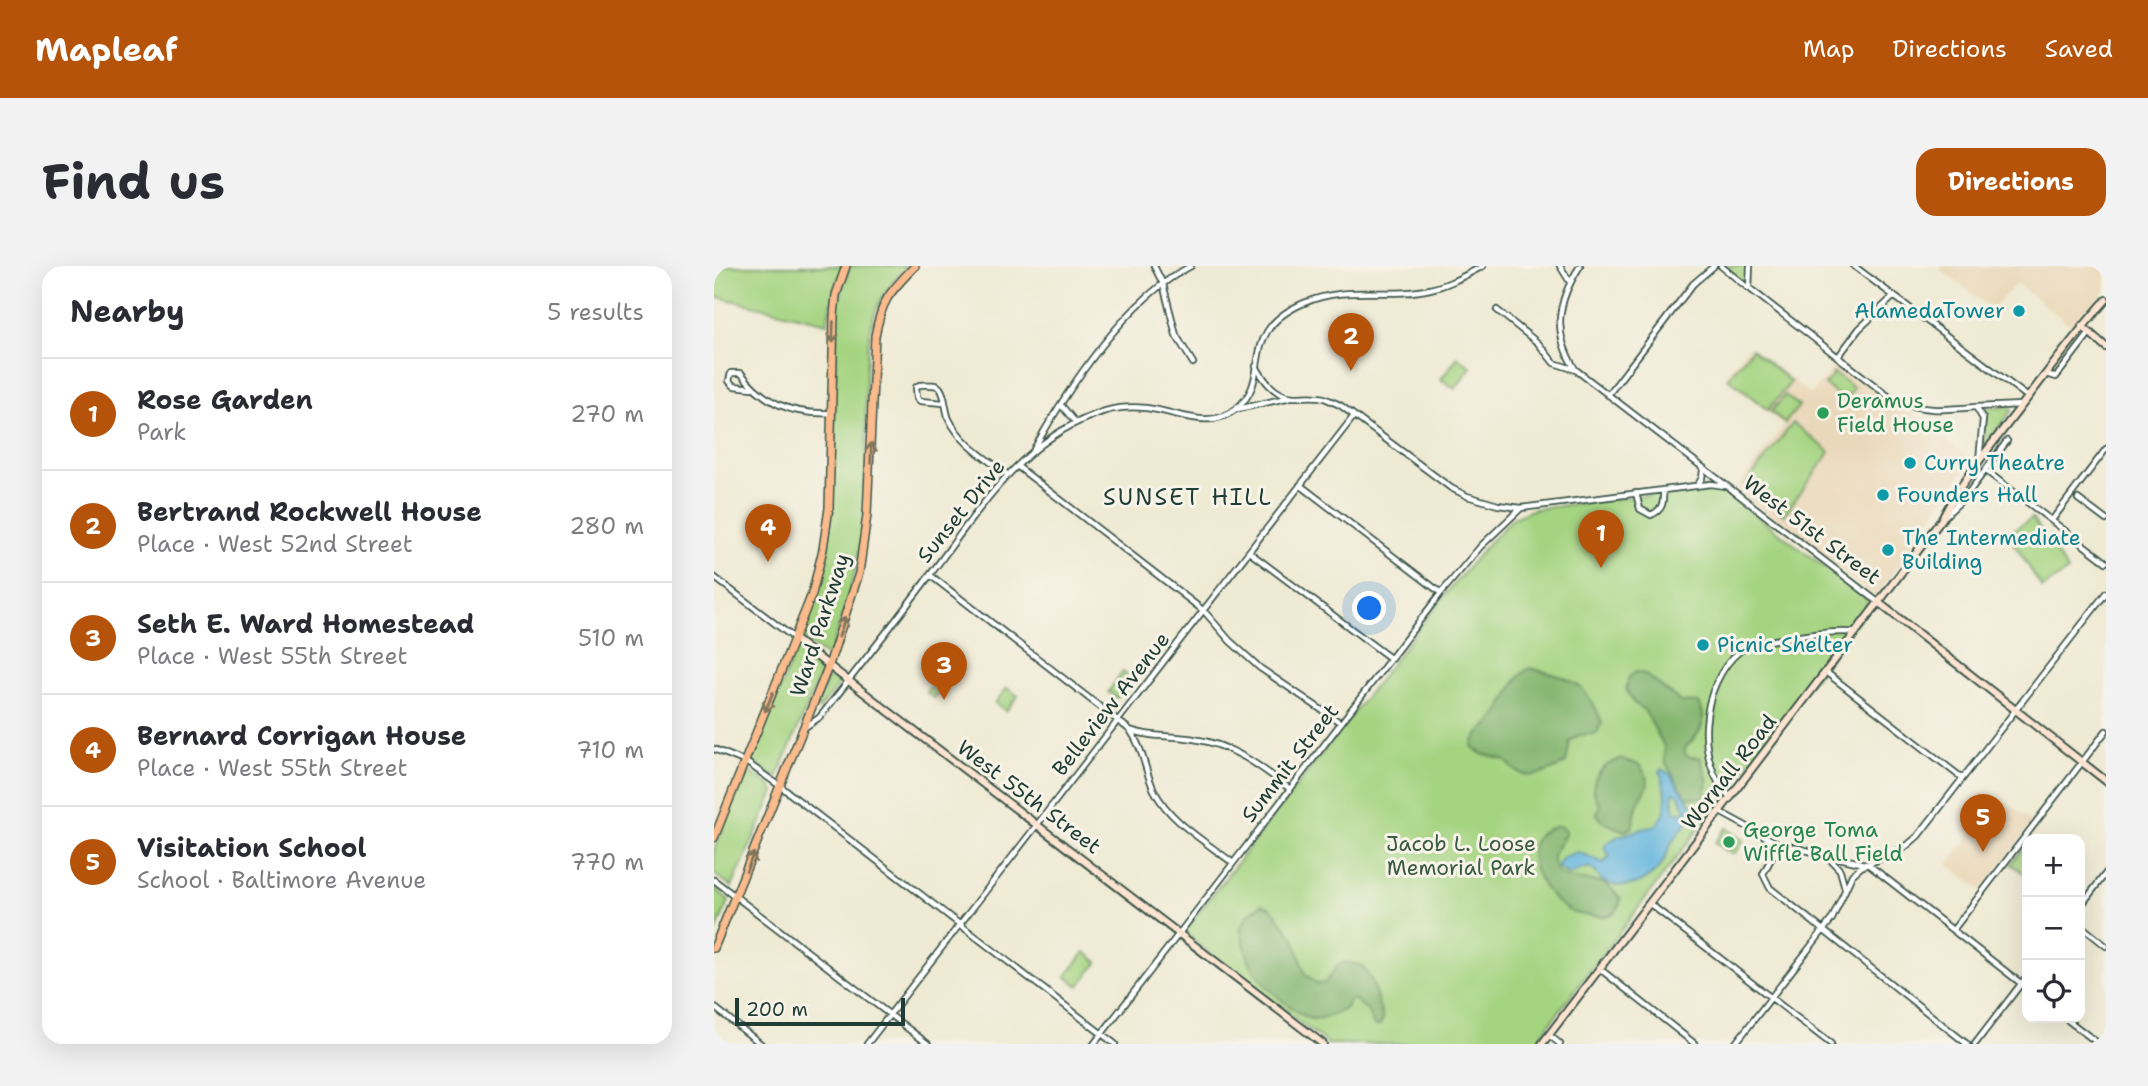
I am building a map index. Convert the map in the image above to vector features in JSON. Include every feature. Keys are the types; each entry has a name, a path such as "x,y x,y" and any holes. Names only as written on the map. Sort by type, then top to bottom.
{"main road":[{"name":"Ward Parkway","path":"714,838 812,594 823,549 829,508 830,413 836,295 846,266"},
{"name":"Ward Parkway","path":"714,948 829,666 859,573 871,462 875,336 879,312 887,295 915,266"},
{"name":"Wornall Road","path":"1542,1044 1857,633 1942,519 1979,461 2082,326 2106,300"},
{"path":"2082,326 2106,347"},
{"name":"West 51st Street","path":"1878,602 2106,781"},
{"name":"West 55th Street","path":"794,639 1320,1043"}],"street":[{"path":"1154,266 1163,284 1176,335 1194,363"},
{"path":"1033,452 1060,405 1098,353 1136,308 1163,284 1191,266"},
{"path":"1237,410 1251,388 1260,342 1265,332 1278,318 1305,302 1355,291 1429,289 1450,283 1483,266"},
{"path":"1560,266 1570,283"},
{"path":"1576,370 1564,352 1559,329 1570,283 1580,266"},
{"path":"1608,396 1693,284 1714,266"},
{"path":"1721,266 1892,399 1910,407 1938,411 2023,405"},
{"path":"1749,288 1750,266"},
{"path":"1854,266 2028,397"},
{"path":"1838,357 1859,329 1894,296"},
{"name":"West 51st Street","path":"1497,310 1538,343 1554,363 1576,370 1878,602"},
{"name":"Wornall Road","path":"2046,374 2056,377 2090,334"},
{"path":"1256,366 1270,387 1292,397 1324,398 1340,405 1451,488 1484,502 1521,508 1697,486 1725,486"},
{"path":"752,388 734,386 729,382 730,375 734,372 741,373 752,388 789,410 810,414 830,413"},
{"path":"944,403 919,401 916,387 919,384 939,387 951,423 965,443 1008,475"},
{"name":"Sunset Drive","path":"804,728 820,717 995,488 1033,452 1076,423 1094,415 1127,407 1145,407 1201,420 1218,418 1237,410 1292,397"},
{"path":"1060,405 1076,423"},
{"path":"1976,407 1983,419 1979,461"},
{"name":"Belleview Avenue","path":"867,1044 1354,416"},
{"name":"Wornall Road","path":"1942,519 1966,496 2007,441"},
{"path":"2052,520 2106,449"},
{"path":"1017,466 1204,611 1230,641 1260,668 1341,723"},
{"path":"1697,486 1703,469"},
{"path":"1985,470 2106,562"},
{"path":"1300,485 1441,593"},
{"path":"1636,493 1640,509 1651,515 1661,508 1664,501 1663,490"},
{"path":"2078,499 2106,520"},
{"name":"Summit Street","path":"1094,1044 1441,593 1481,546 1521,508"},
{"path":"1249,552 1390,658"},
{"path":"930,575 1130,730 1138,742 1150,782 1161,802 1175,817 1233,863"},
{"name":"West 55th Street","path":"714,577 794,639"},
{"path":"1735,1044 1837,912 1852,875 1903,849 1914,840 2106,593"},
{"path":"1731,798 1723,790 1715,774 1707,752 1706,740 1713,691 1728,664 1740,651 1757,644 1847,631 1857,633"},
{"path":"1827,673 1962,778"},
{"path":"1130,730 1142,734 1193,738 1224,747 1254,761 1290,789"},
{"path":"1953,930 2106,731"},
{"path":"714,749 746,762 780,786 1115,1044"},
{"path":"1720,812 1779,844 1869,865 2021,984 1975,1044"},
{"path":"1779,844 1765,870 1764,879 1770,888 1967,1044"},
{"path":"1825,854 1840,870 1844,893"},
{"path":"2085,900 2106,873"},
{"path":"714,880 928,1044"},
{"path":"1650,904 1831,1044"},
{"path":"2085,929 2106,946"},
{"path":"1600,969 1695,1044"},
{"path":"714,1007 761,1044"},
{"path":"2072,1023 2099,1044"},
{"path":"1549,1035 1560,1044"}],"shaded area":[{"path":"1942,266 2106,266 2106,290 2073,327 2016,283 1992,309 1940,269"},
{"path":"1749,346 1811,395 1837,361 1893,403 1908,410 1971,459 1876,598 1735,490 1784,425 1725,377"},
{"path":"2000,798 2033,822 1981,890 1948,864"}],"green space":[{"path":"716,266 843,266 835,286 827,323 714,296"},
{"path":"850,266 908,266 885,293 871,326 866,372 866,490 863,531 847,601 830,653 826,656 803,640 802,635 820,572 832,509 837,307"},
{"path":"1723,266 1748,266 1747,282 1745,284"},
{"path":"1752,349 1791,382 1768,410 1728,378"},
{"path":"1458,357 1471,367 1455,389 1441,379"},
{"path":"1834,373 1854,388 1845,401 1825,385"},
{"path":"1785,395 1799,406 1785,423 1771,412"},
{"path":"2010,407 2012,410 1985,443 1983,441 1988,408"},
{"path":"1793,423 1830,452 1784,515 1745,485"},
{"name":"Jacob L. Loose Memorial Park","path":"1706,488 1717,489 1731,496 1866,599 1867,609 1534,1044 1328,1044 1185,934 1186,929 1444,596 1513,518 1534,509"},
{"path":"2032,518 2068,571 2042,588 2008,533"},
{"path":"796,649 800,649 823,668 777,778 754,763 752,757"},
{"path":"1529,668 1566,679 1583,690 1602,723 1596,734 1579,735 1570,741 1566,763 1533,775 1520,773 1505,760 1482,754 1472,746 1497,715 1518,678"},
{"path":"1123,672 1132,679 1117,698 1108,692"},
{"path":"1636,672 1645,674 1681,702 1699,703 1703,722 1695,738 1685,748 1685,754 1689,757 1700,757 1708,783 1702,798 1686,797 1665,762 1664,746 1650,720 1644,710 1634,703 1626,689 1629,677"},
{"path":"833,675 839,680 839,684 819,710 817,706 829,676"},
{"path":"937,679 947,687 942,696 938,693 934,698 926,692"},
{"path":"1007,688 1018,696 1006,711 995,703"},
{"path":"1621,759 1640,765 1648,783 1637,806 1632,828 1624,831 1603,822 1597,814 1600,804 1594,789 1594,782 1601,770"},
{"path":"747,770 771,786 774,792 732,887 714,874 714,850"},
{"path":"1559,826 1566,831 1553,856 1555,868 1567,877 1598,882 1609,887 1621,899 1614,913 1604,916 1572,912 1560,905 1541,881 1534,867 1532,853 1535,841 1543,831"},
{"name":"George Toma Wiffle Ball Field","path":"1726,828 1744,840 1732,854 1715,843"},
{"path":"2022,849 2022,872 2011,864"},
{"path":"714,887 729,901 714,935"},
{"path":"1262,904 1271,908 1294,938 1305,974 1317,984 1325,983 1338,965 1346,962 1362,966 1372,981 1383,1019 1380,1025 1374,1026 1367,1010 1354,999 1341,1011 1313,1019 1292,1008 1267,987 1251,964 1240,929 1249,914"},
{"path":"1085,952 1098,962 1079,986 1066,976"}],"water":[{"path":"1662,769 1671,775 1696,811 1672,842 1663,862 1653,874 1640,882 1618,886 1603,881 1592,868 1569,875 1557,867 1563,857 1578,852 1604,863 1610,855 1605,844 1619,836 1657,825 1665,812 1666,794 1660,771","holes":["1674,792 1679,795 1686,810 1684,812 1675,812 1672,795"]}],"place":[{"name":"AlamedaTower","path":"2019,311"},
{"name":"Bertrand Rockwell House","path":"1351,371"},
{"name":"Deramus Field House","path":"1823,413"},
{"name":"Curry Theatre","path":"1910,463"},
{"name":"Founders Hall","path":"1883,495"},
{"name":"The Intermediate Building","path":"1888,550"},
{"name":"Bernard Corrigan House","path":"768,562"},
{"name":"Rose Garden","path":"1601,568"},
{"name":"Picnic Shelter","path":"1703,645"},
{"name":"Seth E. Ward Homestead","path":"944,700"},
{"name":"George Toma Wiffle Ball Field","path":"1729,842"},
{"name":"Visitation School","path":"1983,852"}],"district":[{"name":"SUNSET HILL","path":"1188,497"}]}
